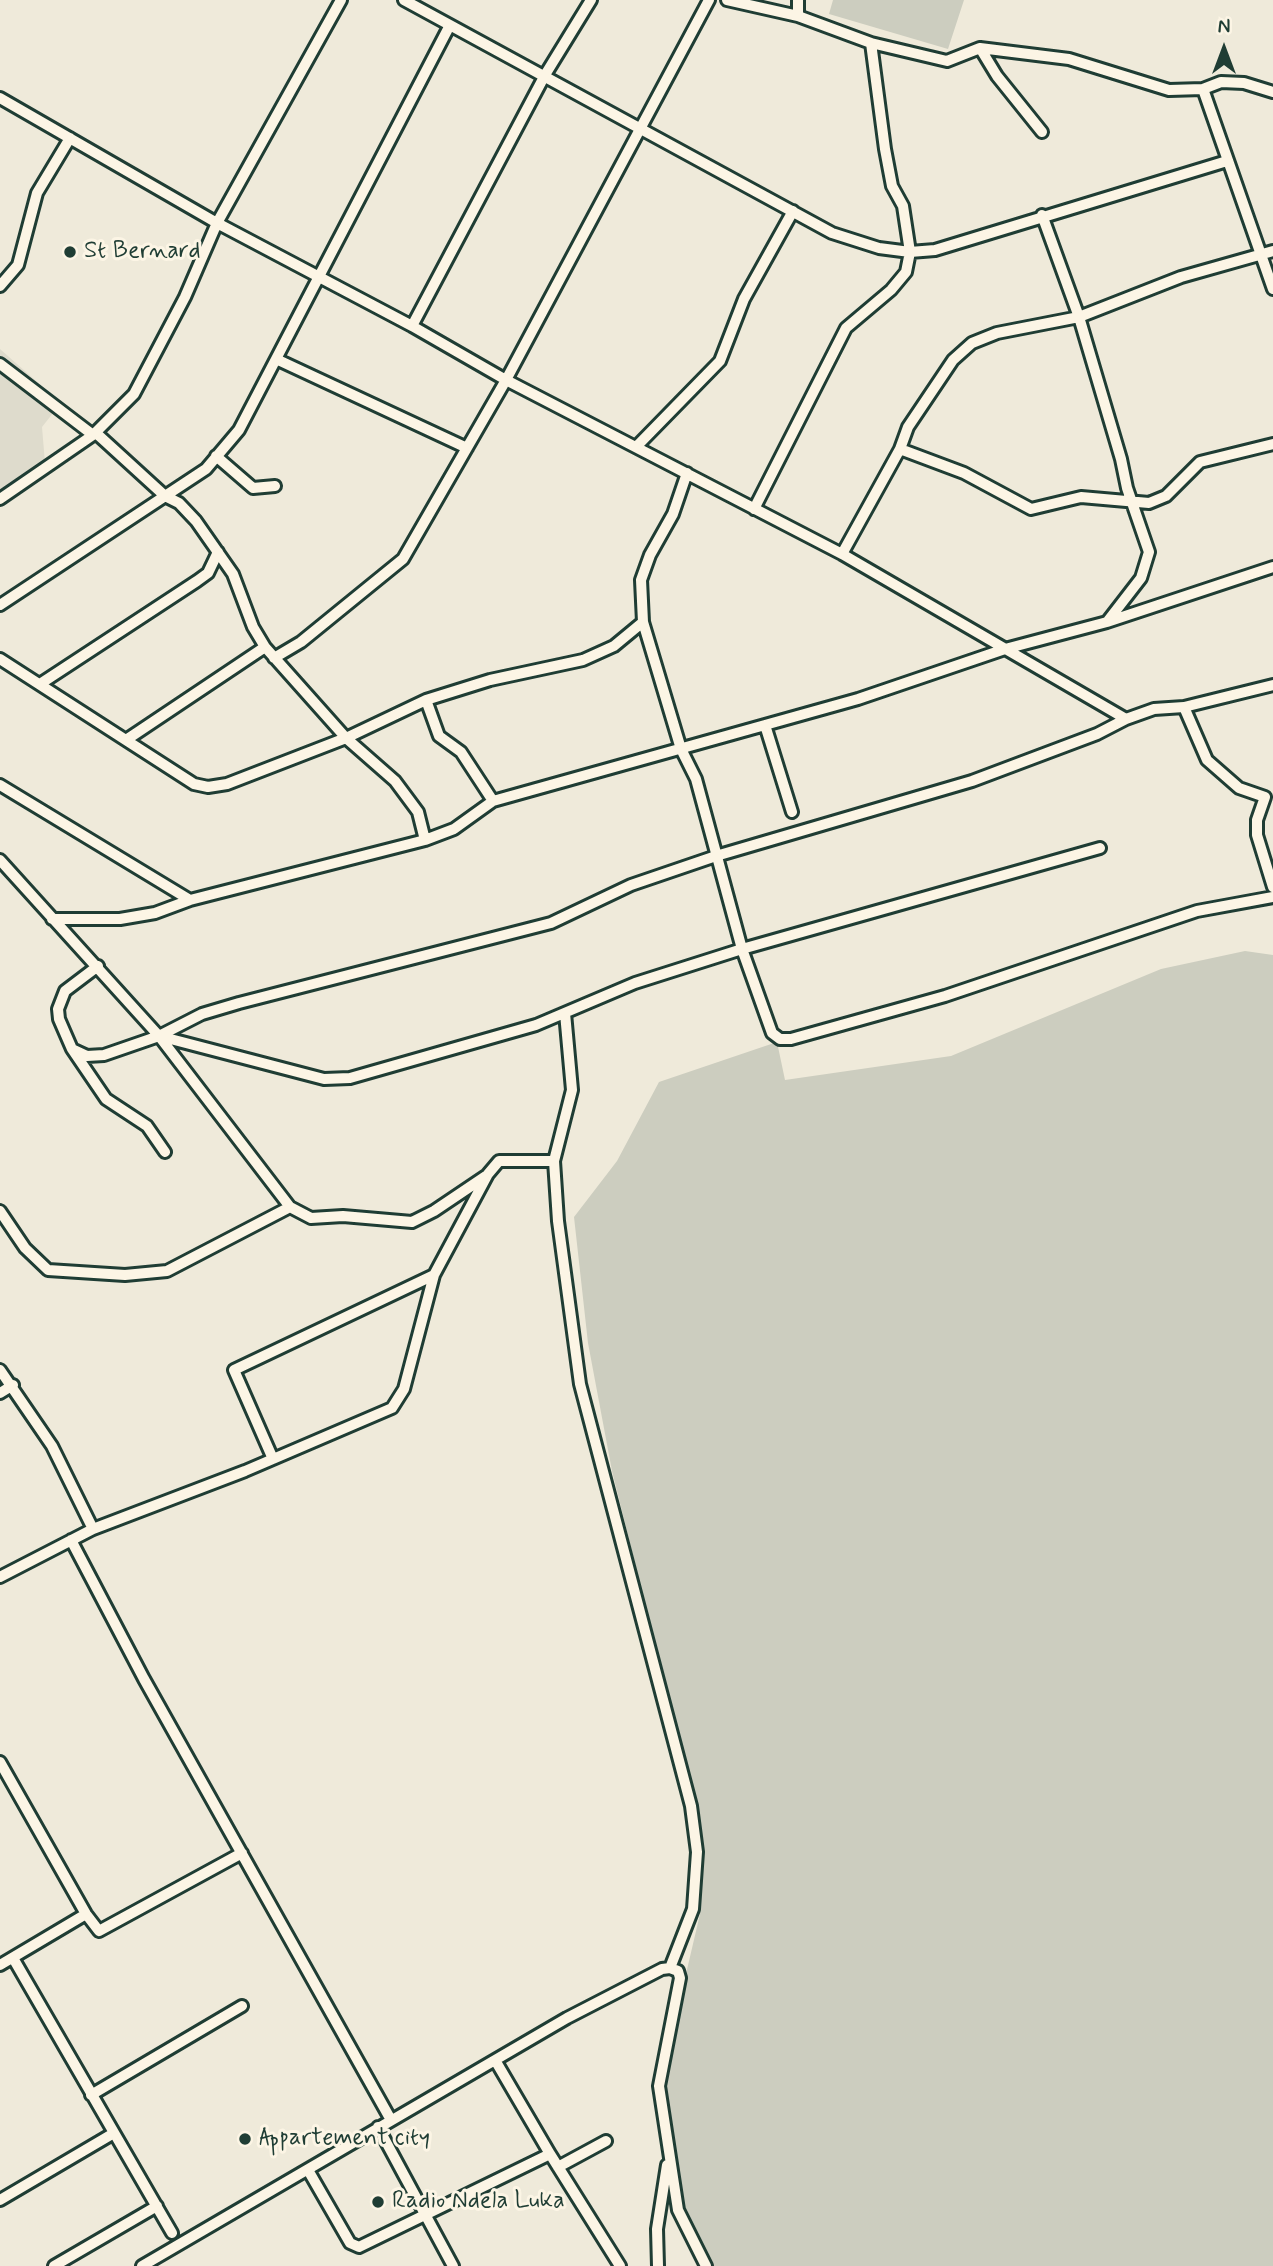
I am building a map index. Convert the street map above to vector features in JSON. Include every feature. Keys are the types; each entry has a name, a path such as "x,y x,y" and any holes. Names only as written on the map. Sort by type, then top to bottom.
{"street":[{"path":"0,499 94,434 134,394 186,297 217,223 341,0"},
{"path":"404,0 832,233 879,248 910,253 935,250 973,240 1042,215 1227,161"},
{"path":"412,326 545,75 591,0"},
{"path":"274,658 301,642 403,559 506,380 709,0"},
{"path":"727,0 798,16 871,43 947,61 980,48 1069,59 1170,90 1203,89 1221,82 1244,83 1273,92"},
{"path":"798,0 798,16"},
{"path":"0,605 205,469 239,430 450,26"},
{"path":"754,509 845,328 891,290 906,272 910,253 903,206 892,186 871,43"},
{"path":"980,48 997,76 1042,132"},
{"path":"1203,89 1227,161 1268,252 1273,289"},
{"path":"0,99 217,223 412,326 506,380 842,554 1126,719"},
{"path":"0,286 18,265 37,192 70,138"},
{"path":"636,447 720,361 744,299 793,211"},
{"path":"1042,215 1079,317 1131,500 1149,552 1146,568 1107,622"},
{"path":"842,554 900,449 908,427 937,381 972,343 997,333 1079,317 1181,277 1268,252"},
{"path":"276,359 467,449"},
{"path":"0,364 94,434 197,521 233,574 253,627 265,647 346,738 395,781 418,812 425,840"},
{"path":"900,449 964,473 1025,509 1081,497 1149,503 1166,496 1200,463 1273,444"},
{"path":"216,456 253,488 275,486"},
{"path":"687,473 673,514 650,555 641,580 643,622 681,749 696,779 742,949 772,1033 779,1039 791,1039 945,996 1198,911 1273,897"},
{"path":"40,684 208,573 218,552"},
{"path":"52,919 120,919 155,913 190,900 425,840 454,829 493,801 858,699 1006,649 1107,622 1273,567"},
{"path":"0,659 194,784 208,787 227,784 346,738 426,700 490,680 583,660 614,646 643,622"},
{"path":"126,740 265,647"},
{"path":"72,1049 87,1056 104,1055 159,1036 202,1014 239,1003 551,923 631,885 716,856 972,780 1097,734 1154,709 1184,707 1273,685"},
{"path":"426,700 439,736 461,752 493,801"},
{"path":"1184,707 1208,760 1239,788 1269,797 1257,820 1257,835 1273,887"},
{"path":"765,726 792,812"},
{"path":"0,785 190,900"},
{"path":"159,1036 336,1080 536,1025 635,983 742,949 1100,848"},
{"path":"0,860 159,1036 290,1207 311,1218 343,1216 412,1222 434,1211 488,1174"},
{"path":"98,966 65,991 60,1000 59,1019 72,1049 106,1099 147,1126 165,1152"},
{"path":"565,1013 572,1090 554,1161 558,1221 580,1384 691,1806 697,1852 693,1909 670,1968"},
{"path":"0,1577 93,1529 273,1459 392,1408 404,1389 434,1275 488,1174 499,1161 554,1161"},
{"path":"0,1211 24,1248 48,1270 125,1275 167,1271 290,1207"},
{"path":"273,1459 234,1370 434,1275"},
{"path":"0,1370 13,1385 52,1446 93,1529"},
{"path":"0,1393 13,1385"},
{"path":"71,1540 144,1679 391,2120"},
{"path":"0,1762 86,1914 99,1931 242,1853"},
{"path":"0,1965 86,1914"},
{"path":"13,1958 172,2233"},
{"path":"142,2266 579,2012 662,1969 670,1968 678,1971 680,1978 659,2086 678,2210 706,2266"},
{"path":"90,2095 242,2006"},
{"path":"495,2060 620,2266"},
{"path":"378,2127 453,2266"},
{"path":"0,2200 114,2133"},
{"path":"558,2167 606,2141"},
{"path":"658,2266 657,2229 669,2152"},
{"path":"308,2170 350,2243 359,2248 550,2154"},
{"path":"54,2266 158,2206"}],"shaded area":[{"path":"833,0 964,0 948,49 829,14"},
{"path":"0,349 61,403 42,427 46,475 0,506"},
{"path":"1245,951 1273,955 1273,2266 705,2266 678,2209 660,2085 700,1914 702,1855 691,1788 612,1471 588,1343 574,1217 617,1161 659,1082 777,1042 785,1080 951,1056 1161,969"}],"place":[{"name":"St Bernard","path":"70,252"},
{"name":"Appartement city","path":"245,2139"},
{"name":"Radio Ndela Luka","path":"378,2202"}]}
